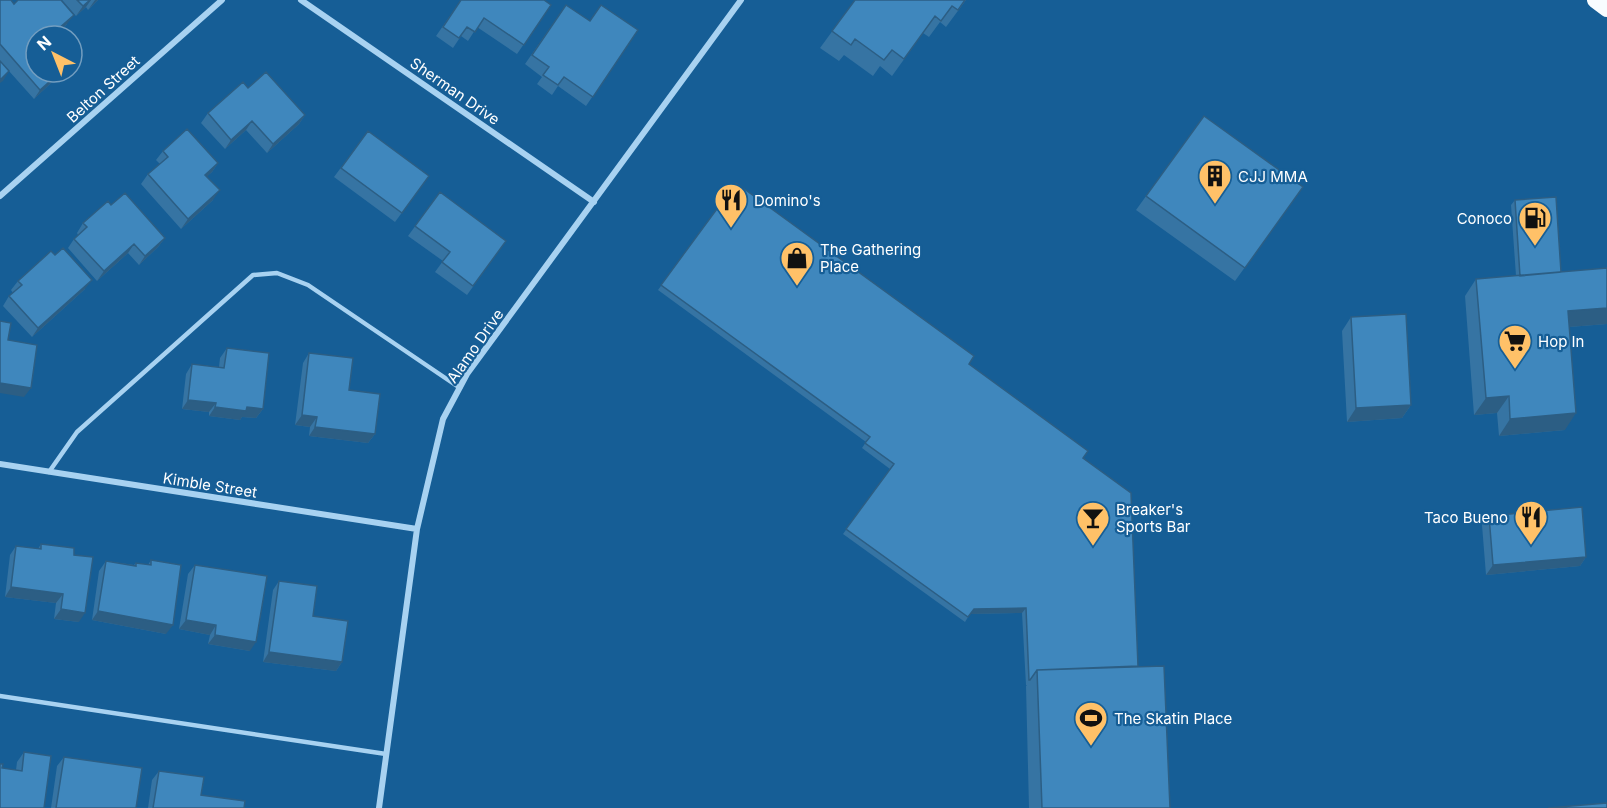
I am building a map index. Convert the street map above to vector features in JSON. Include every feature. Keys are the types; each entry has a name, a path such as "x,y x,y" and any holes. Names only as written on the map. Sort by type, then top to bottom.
{"highway":[{"path":"1595,0 1607,9"}],"street":[{"name":"Belton Street","path":"0,196 222,0"},
{"name":"Sherman Drive","path":"301,0 594,202"},
{"name":"Alamo Drive","path":"379,808 417,529 440,428 467,374 741,0"},
{"name":"Kimble Street","path":"0,464 417,529"}],"lane":[{"path":"49,472 77,432 253,275 277,273 308,285 460,388"},
{"path":"0,696 386,754"}],"building":[{"path":"0,0 11,0 14,4 18,0 61,0 74,15 64,24 24,24 24,72 0,44"},
{"path":"77,0 90,0 83,6"},
{"path":"461,0 544,0 551,5 524,45 484,18 475,32 467,27 459,38 443,27"},
{"path":"855,0 965,0 958,10 952,6 941,21 935,16 904,59 892,50 884,60 855,39 851,45 832,31"},
{"path":"566,5 590,21 601,5 638,30 593,97 564,77 558,85 543,75 549,67 532,55"},
{"path":"0,61 9,71 0,80"},
{"path":"266,72 305,115 273,144 252,121 231,140 208,113 243,82 248,88"},
{"path":"35,84 47,84 40,90"},
{"name":"CJJ MMA","path":"1204,116 1303,187 1245,268 1146,196"},
{"path":"187,129 218,163 205,175 220,190 188,219 148,174 168,157 163,151"},
{"path":"368,131 429,176 402,213 341,168"},
{"path":"736,183 974,356 969,364 1088,451 1083,458 1131,493 1138,666 1037,670 1029,680 1026,608 974,609 968,617 846,529 894,464 865,443 870,437 661,285"},
{"path":"440,192 506,241 473,286 442,262 450,252 415,226"},
{"path":"125,193 165,238 145,256 134,244 104,271 74,239 87,227 83,223 108,201 111,205"},
{"name":"Conoco","path":"1556,197 1561,272 1520,276 1515,200"},
{"path":"63,248 92,280 38,328 9,296 22,285 18,281 51,251 55,255"},
{"name":"Hop In","path":"1607,268 1607,308 1568,311 1576,413 1510,419 1509,396 1486,398 1476,279"},
{"path":"1406,314 1411,405 1356,408 1351,317"},
{"path":"0,321 11,323 8,340 37,345 31,388 0,383"},
{"path":"227,348 269,353 263,409 247,407 246,411 215,407 216,403 188,400 192,364 224,368"},
{"path":"309,353 353,358 349,390 380,394 375,434 315,427 317,417 302,415"},
{"name":"Taco Bueno","path":"1582,507 1586,557 1493,565 1489,516"},
{"path":"41,544 74,548 74,555 93,557 85,613 61,609 63,594 11,587 16,546 41,549"},
{"path":"151,560 181,565 173,625 98,611 106,561 136,566 136,563 151,565"},
{"path":"195,565 267,576 256,642 215,635 216,625 186,620"},
{"path":"279,581 317,586 313,616 348,621 342,662 269,652"},
{"name":"The Skatin Place","path":"1164,666 1170,808 1042,808 1037,670"},
{"path":"24,752 51,756 44,808 0,808 0,764 3,764 2,768 22,771"},
{"path":"64,757 142,768 136,808 56,808"},
{"path":"159,771 204,777 201,795 245,801 244,808 153,808"},
{"path":"1607,803 1607,808 1548,808"}],"place":[{"name":"CJJ MMA","path":"1215,205"},
{"name":"Domino's","path":"731,229"},
{"name":"Conoco","path":"1535,247"},
{"name":"The Gathering Place","path":"797,287"},
{"name":"Hop In","path":"1515,370"},
{"name":"Taco Bueno","path":"1531,546"},
{"name":"Breaker's Sports Bar","path":"1093,547"},
{"name":"The Skatin Place","path":"1091,747"}]}
